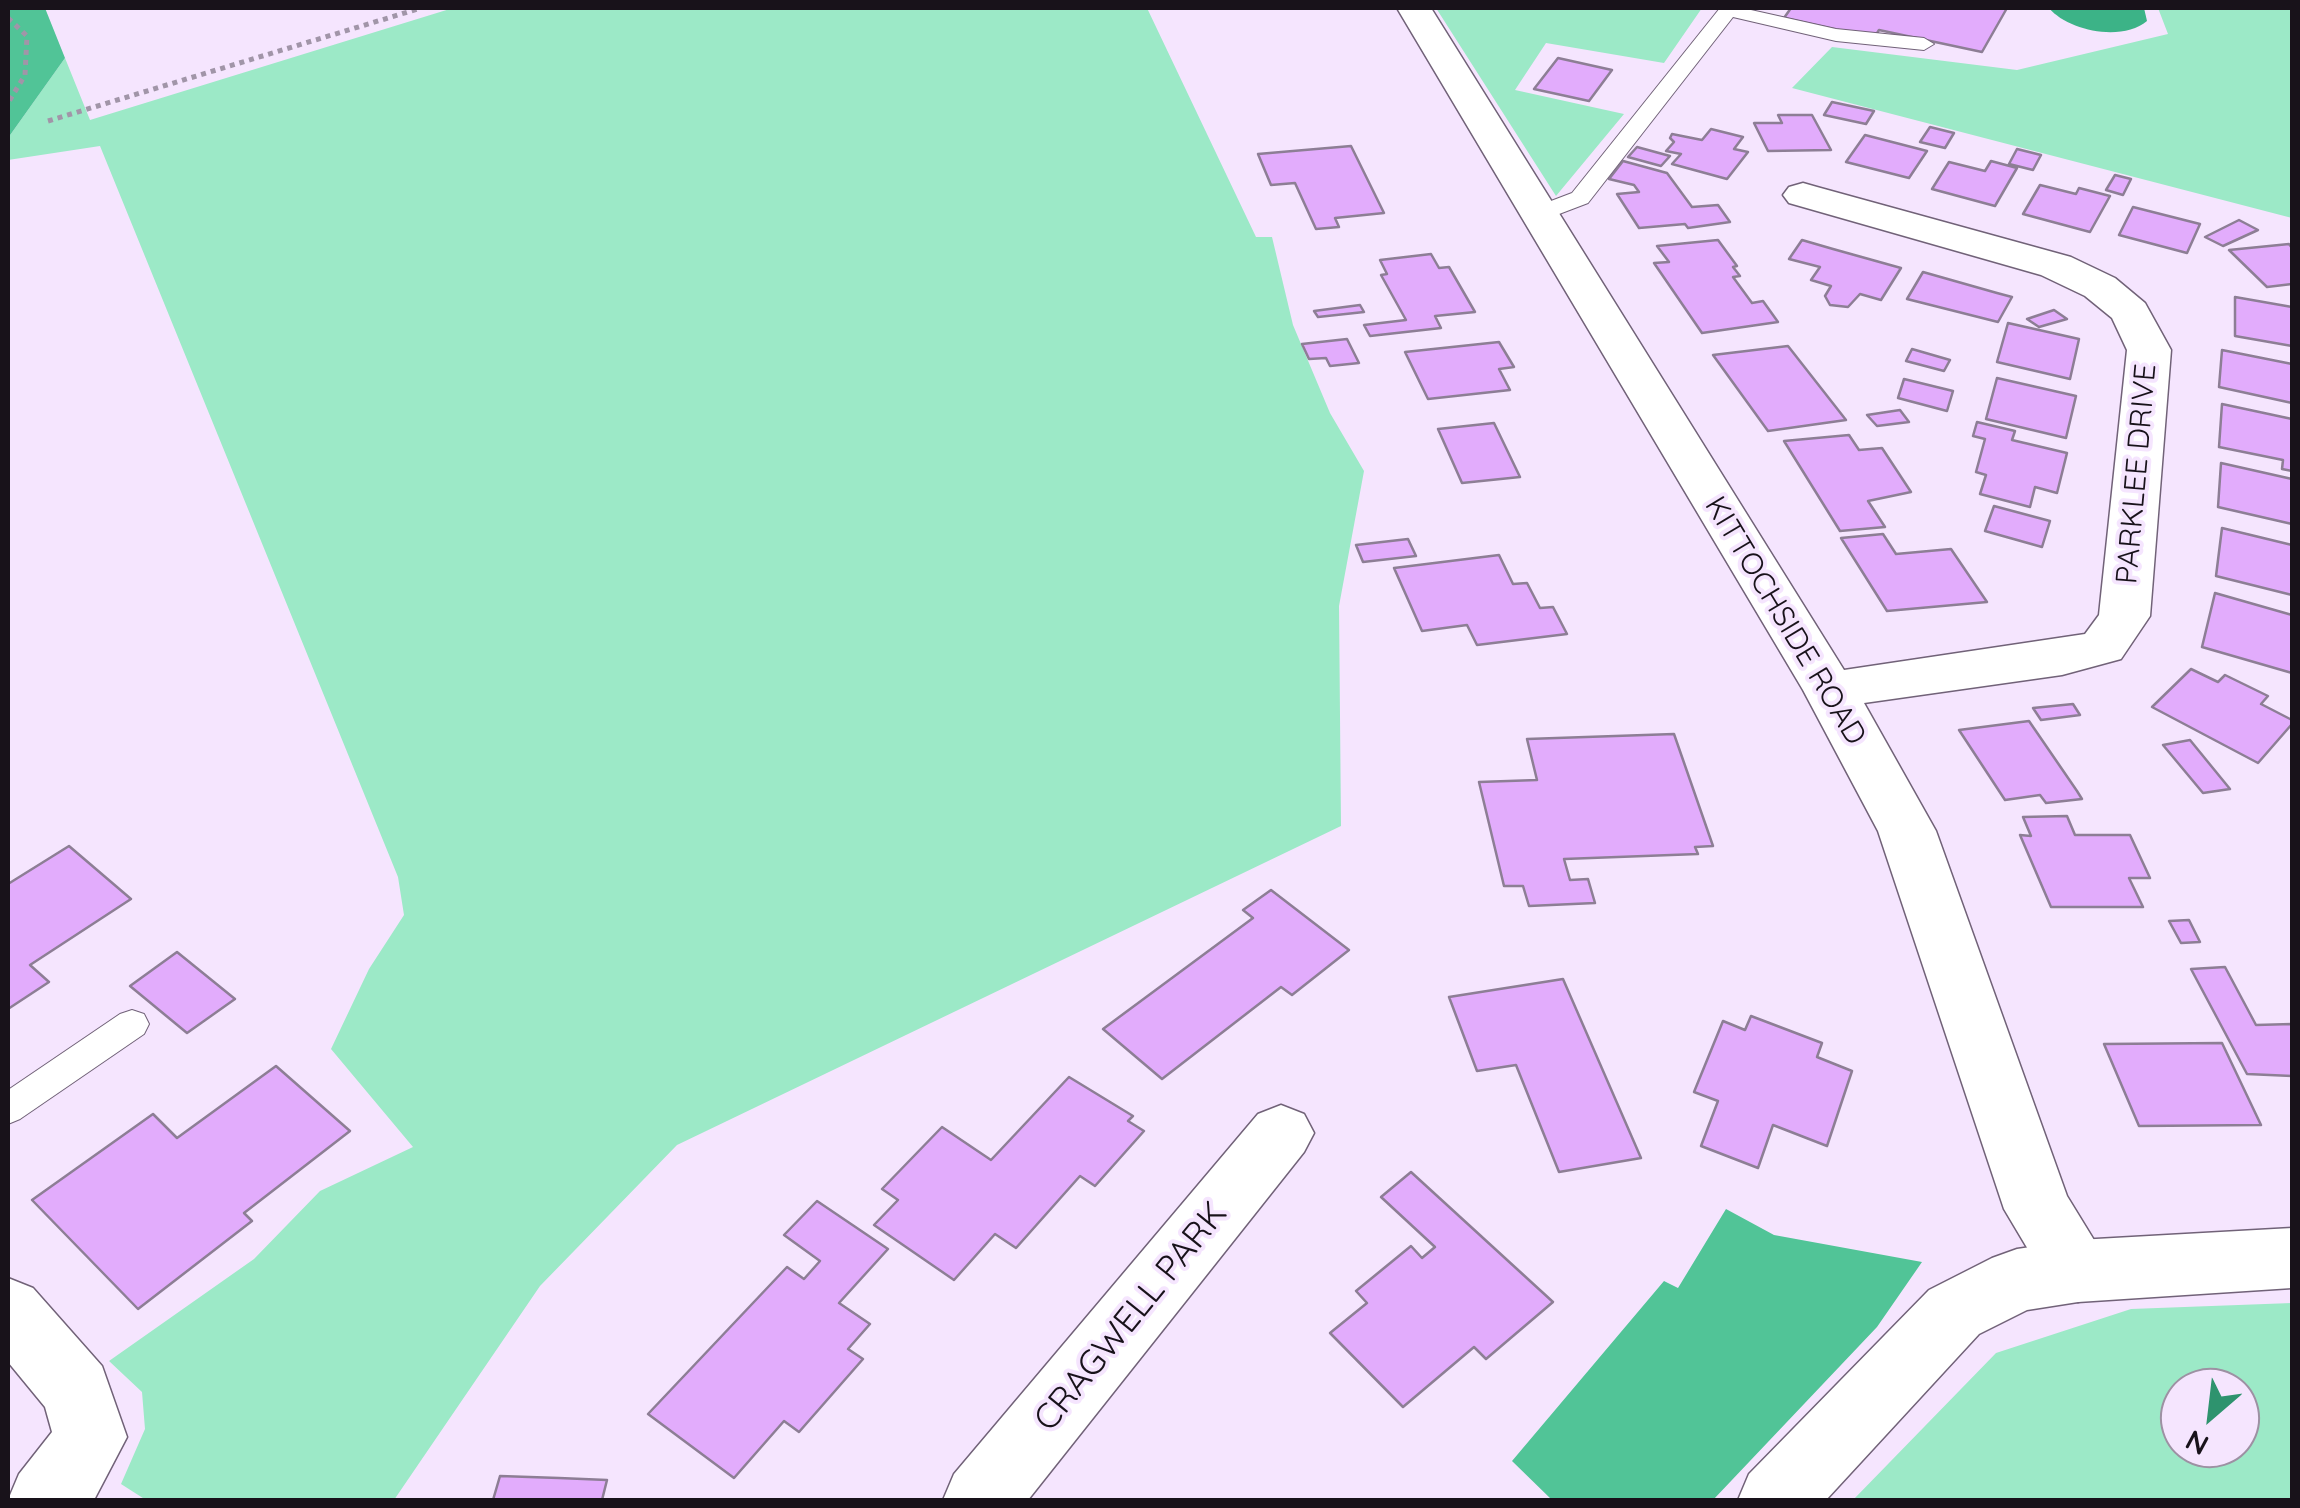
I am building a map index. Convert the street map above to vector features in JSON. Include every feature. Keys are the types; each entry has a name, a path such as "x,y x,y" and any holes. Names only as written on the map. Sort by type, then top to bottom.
{"street":[{"name":"KITTOCHSIDE ROAD","path":"1414,8 1830,690 1906,831 2038,1209 2078,1271"},
{"name":"PARKLEE DRIVE","path":"1804,195 2056,266 2100,287 2130,312 2149,350 2124,616 2104,647 2062,657 1830,690"},
{"name":"CRAGWELL PARK","path":"981,1500 1282,1133"},
{"path":"1776,1500 1954,1312 2017,1280 2078,1271 2292,1258"},
{"path":"8,1310 76,1390 90,1437 63,1482 46,1500"}],"lane":[{"path":"1538,214 1580,198 1729,9 1836,35 1924,44"},
{"path":"8,1110 132,1024"}],"path":[{"path":"48,121 422,8"},
{"path":"8,18 26,36 25,75 8,103"}],"shaded area":[{"path":"8,8 45,8 65,58 8,138"},
{"path":"453,8 1147,8 1256,237 1272,237 1293,325 1330,413 1364,471 1339,606 1341,826 677,1145 540,1286 394,1500 146,1500 121,1484 145,1429 142,1392 109,1361 254,1259 320,1191 413,1147 331,1049 369,969 404,915 398,877 100,146 8,160 8,138 65,58 90,120"},
{"path":"1436,8 1702,8 1664,63 1546,43 1515,90 1624,114 1556,196"},
{"path":"2049,8 2144,8 2147,21 2124,31 2096,31 2069,23"},
{"path":"2158,8 2292,8 2292,218 1792,88 1832,47 2017,70 2168,34"},
{"path":"1726,1209 1774,1235 1922,1262 1877,1327 1713,1500 1552,1500 1512,1461 1664,1281 1678,1288"},
{"path":"2292,1303 2292,1500 1853,1500 1996,1353 2131,1309"}],"building":[{"path":"1791,8 2007,8 1982,52 1879,30 1874,38 1784,18"},
{"path":"1558,58 1612,70 1589,101 1534,89"},
{"path":"1832,102 1874,111 1866,124 1824,115"},
{"path":"1778,115 1812,115 1831,150 1768,151 1754,123 1782,123"},
{"path":"1930,127 1954,133 1945,148 1920,142"},
{"path":"1711,129 1743,137 1734,149 1748,152 1727,179 1672,164 1681,154 1666,151 1674,142 1672,134 1702,140"},
{"path":"1865,135 1927,151 1909,178 1846,162"},
{"path":"1351,146 1384,213 1335,218 1339,227 1316,229 1295,183 1271,185 1258,154"},
{"path":"1637,147 1670,156 1661,166 1628,157"},
{"path":"2017,149 2041,155 2033,170 2009,164"},
{"path":"1623,161 1667,173 1692,207 1718,205 1730,222 1688,228 1685,224 1639,228 1617,194 1639,192 1634,185 1609,179"},
{"path":"1991,161 2017,168 1995,206 1932,189 1949,162 1985,171"},
{"path":"2115,175 2131,179 2123,195 2106,190"},
{"path":"2040,185 2076,194 2079,188 2110,196 2090,232 2023,214"},
{"path":"2133,207 2200,224 2187,253 2119,235"},
{"path":"2239,220 2258,230 2223,246 2205,237"},
{"path":"1718,240 1737,266 1733,267 1740,276 1733,277 1752,303 1763,301 1778,322 1702,333 1654,263 1669,262 1657,246"},
{"path":"1802,240 1901,268 1881,300 1860,294 1848,307 1830,305 1825,296 1831,286 1811,280 1820,267 1789,259"},
{"path":"2289,244 2292,284 2267,287 2229,250"},
{"path":"1431,254 1439,268 1449,267 1475,312 1435,316 1441,328 1370,336 1364,325 1406,320 1381,275 1387,274 1380,260"},
{"path":"1923,272 2012,297 1998,322 1907,299"},
{"path":"2235,297 2292,307 2292,346 2235,336"},
{"path":"1360,305 1364,312 1318,317 1314,311"},
{"path":"2054,310 2067,319 2039,327 2027,319"},
{"path":"2008,323 2079,339 2070,379 1997,362"},
{"path":"1347,339 1359,363 1330,366 1326,358 1309,359 1302,344"},
{"path":"1499,342 1514,367 1499,369 1510,390 1428,399 1405,352"},
{"path":"1788,346 1846,420 1768,431 1713,355"},
{"path":"1912,349 1950,360 1944,371 1906,361"},
{"path":"2222,350 2292,364 2292,403 2219,387"},
{"path":"1997,378 2076,396 2066,438 1986,419"},
{"path":"1904,379 1953,391 1947,411 1898,398"},
{"path":"2222,404 2292,419 2292,471 2282,469 2283,460 2219,447"},
{"path":"1900,410 1909,422 1877,426 1867,415"},
{"path":"1977,422 2015,431 2012,440 2067,453 2057,493 2035,487 2030,507 1980,494 1986,475 1976,472 1985,439 1973,436"},
{"path":"1494,423 1520,477 1462,483 1438,429"},
{"path":"1849,435 1859,450 1882,448 1911,492 1868,501 1885,527 1840,531 1784,441"},
{"path":"2221,463 2292,479 2292,524 2218,507"},
{"path":"1994,506 2050,521 2042,547 1985,531"},
{"path":"2222,528 2292,545 2292,595 2216,576"},
{"path":"1883,534 1896,554 1951,549 1987,602 1887,611 1841,538"},
{"path":"1408,539 1416,556 1363,562 1356,545"},
{"path":"1499,555 1513,584 1527,583 1540,608 1553,607 1567,634 1477,645 1467,625 1422,631 1394,568"},
{"path":"2215,593 2292,615 2292,673 2202,647"},
{"path":"2191,669 2218,682 2225,675 2268,696 2261,704 2292,720 2258,763 2152,707"},
{"path":"2073,704 2080,715 2041,720 2033,708"},
{"path":"2029,721 2082,799 2046,803 2040,795 2005,800 1959,730"},
{"path":"1674,734 1713,846 1695,847 1698,854 1564,859 1570,880 1588,879 1595,903 1529,906 1523,886 1504,886 1479,782 1537,780 1527,739"},
{"path":"2190,740 2230,789 2203,793 2163,745"},
{"path":"2067,816 2075,835 2130,835 2150,878 2129,878 2143,907 2051,907 2020,835 2031,836 2023,817"},
{"path":"69,846 131,899 30,965 49,982 8,1009 8,884"},
{"path":"1271,890 1349,950 1292,995 1281,987 1162,1079 1103,1029 1253,918 1243,910"},
{"path":"2189,920 2200,942 2181,943 2169,921"},
{"path":"177,952 235,999 187,1033 130,986"},
{"path":"2225,967 2256,1025 2292,1024 2292,1076 2247,1074 2191,969"},
{"path":"1563,979 1641,1158 1559,1172 1516,1065 1477,1071 1449,997"},
{"path":"1751,1016 1822,1043 1817,1057 1852,1071 1827,1146 1773,1125 1758,1168 1701,1146 1718,1101 1694,1092 1723,1021 1745,1030"},
{"path":"2222,1043 2261,1125 2139,1126 2104,1044"},
{"path":"276,1066 350,1131 244,1213 252,1221 138,1309 32,1200 153,1114 177,1138"},
{"path":"1069,1077 1133,1116 1128,1121 1144,1131 1095,1186 1080,1176 1016,1248 995,1234 954,1280 874,1225 898,1200 882,1189 942,1127 991,1160"},
{"path":"1411,1172 1553,1302 1486,1359 1474,1347 1403,1407 1330,1333 1367,1303 1356,1291 1411,1246 1422,1258 1435,1247 1381,1197"},
{"path":"817,1201 888,1249 839,1303 870,1324 848,1349 863,1359 799,1432 784,1421 734,1478 648,1414 787,1267 804,1279 820,1261 784,1235"},
{"path":"500,1476 607,1480 602,1500 493,1500"}]}
